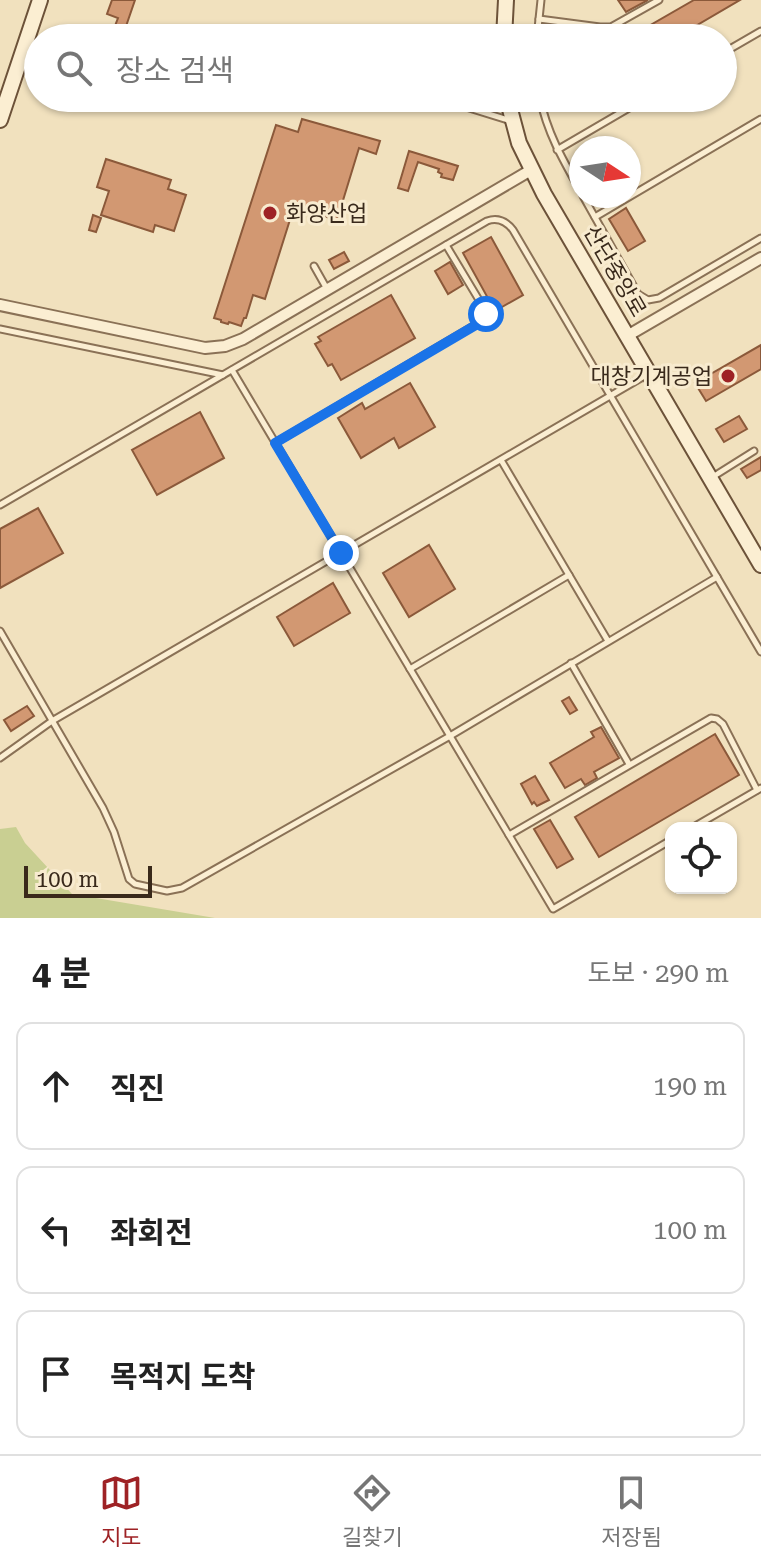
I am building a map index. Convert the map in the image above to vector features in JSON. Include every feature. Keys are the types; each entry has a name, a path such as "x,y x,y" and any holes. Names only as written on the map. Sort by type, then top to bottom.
{"street":[{"path":"32,24 40,0"},
{"path":"505,24 506,0"},
{"path":"0,120 24,48"},
{"name":"산단중앙로","path":"510,112 531,170 761,565"},
{"path":"0,305 212,348 225,346 243,339 531,170"},
{"name":"산단중앙로","path":"627,336 761,258"}],"lane":[{"path":"538,24 541,0"},
{"path":"616,24 659,0"},
{"path":"539,19 577,24"},
{"path":"737,45 761,31"},
{"path":"483,112 512,121"},
{"path":"544,112 557,150 569,171"},
{"path":"557,150 622,112"},
{"path":"595,217 761,119"},
{"path":"590,208 638,294 650,300 659,298 761,238"},
{"path":"0,505 489,220 499,219 508,224 761,652"},
{"path":"275,443 485,319 485,310 446,245"},
{"path":"314,266 327,289"},
{"path":"0,329 224,375"},
{"path":"232,370 553,909 665,844"},
{"path":"0,758 52,721 649,373"},
{"path":"710,478 754,451"},
{"path":"501,460 608,641"},
{"path":"410,669 569,575"},
{"path":"0,631 107,816 129,879 135,884 170,891 182,888 450,736 717,577"},
{"path":"571,663 629,764"},
{"path":"509,835 704,720 714,718 723,724 759,789 702,822"}],"green space":[{"path":"16,827 25,843 72,894 215,918 0,918 0,829"}],"building":[{"path":"112,0 135,0 127,24 116,24 118,18 107,14"},
{"path":"618,0 648,0 626,12"},
{"path":"694,0 740,0 699,24 652,24"},
{"name":"화양산업","path":"302,119 380,141 376,154 359,148 337,220 294,207 265,299 253,295 241,326 221,322 214,318 276,125 298,132"},
{"path":"409,151 458,166 453,180 441,177 439,169 418,162 408,191 398,188"},
{"path":"106,159 171,180 168,189 186,195 174,231 155,225 153,232 101,215 109,191 97,187"},
{"path":"626,208 645,241 628,251 609,219"},
{"path":"93,215 101,218 96,232 89,230"},
{"path":"491,237 523,295 495,311 463,253"},
{"path":"344,252 349,261 334,269 329,260"},
{"path":"450,262 463,285 448,294 435,271"},
{"path":"391,295 415,338 341,380 315,344 321,341 318,337"},
{"name":"대창기계공업","path":"761,345 761,369 706,401 695,383"},
{"path":"410,383 435,427 399,448 394,438 361,458 338,418 362,403 365,409"},
{"path":"200,412 224,458 157,495 132,450"},
{"path":"739,416 747,429 724,442 716,429"},
{"path":"761,457 761,470 747,478 741,469"},
{"path":"38,508 63,553 0,588 0,529"},
{"path":"429,545 455,589 409,617 383,573"},
{"path":"333,583 350,613 294,646 277,617"},
{"path":"569,697 577,710 570,714 562,701"},
{"path":"27,706 34,716 11,731 4,720"},
{"path":"601,727 619,758 594,772 597,778 585,785 581,779 565,788 550,763 594,737 591,732"},
{"path":"715,734 739,775 599,857 575,817"},
{"path":"535,776 549,800 537,806 534,802 532,804 521,784"},
{"path":"550,820 573,859 557,868 534,829"}],"place":[{"name":"화양산업","path":"270,213"},
{"name":"대창기계공업","path":"728,376"}],"route":[{"path":"341,553 275,443 481,322 486,314"}]}
